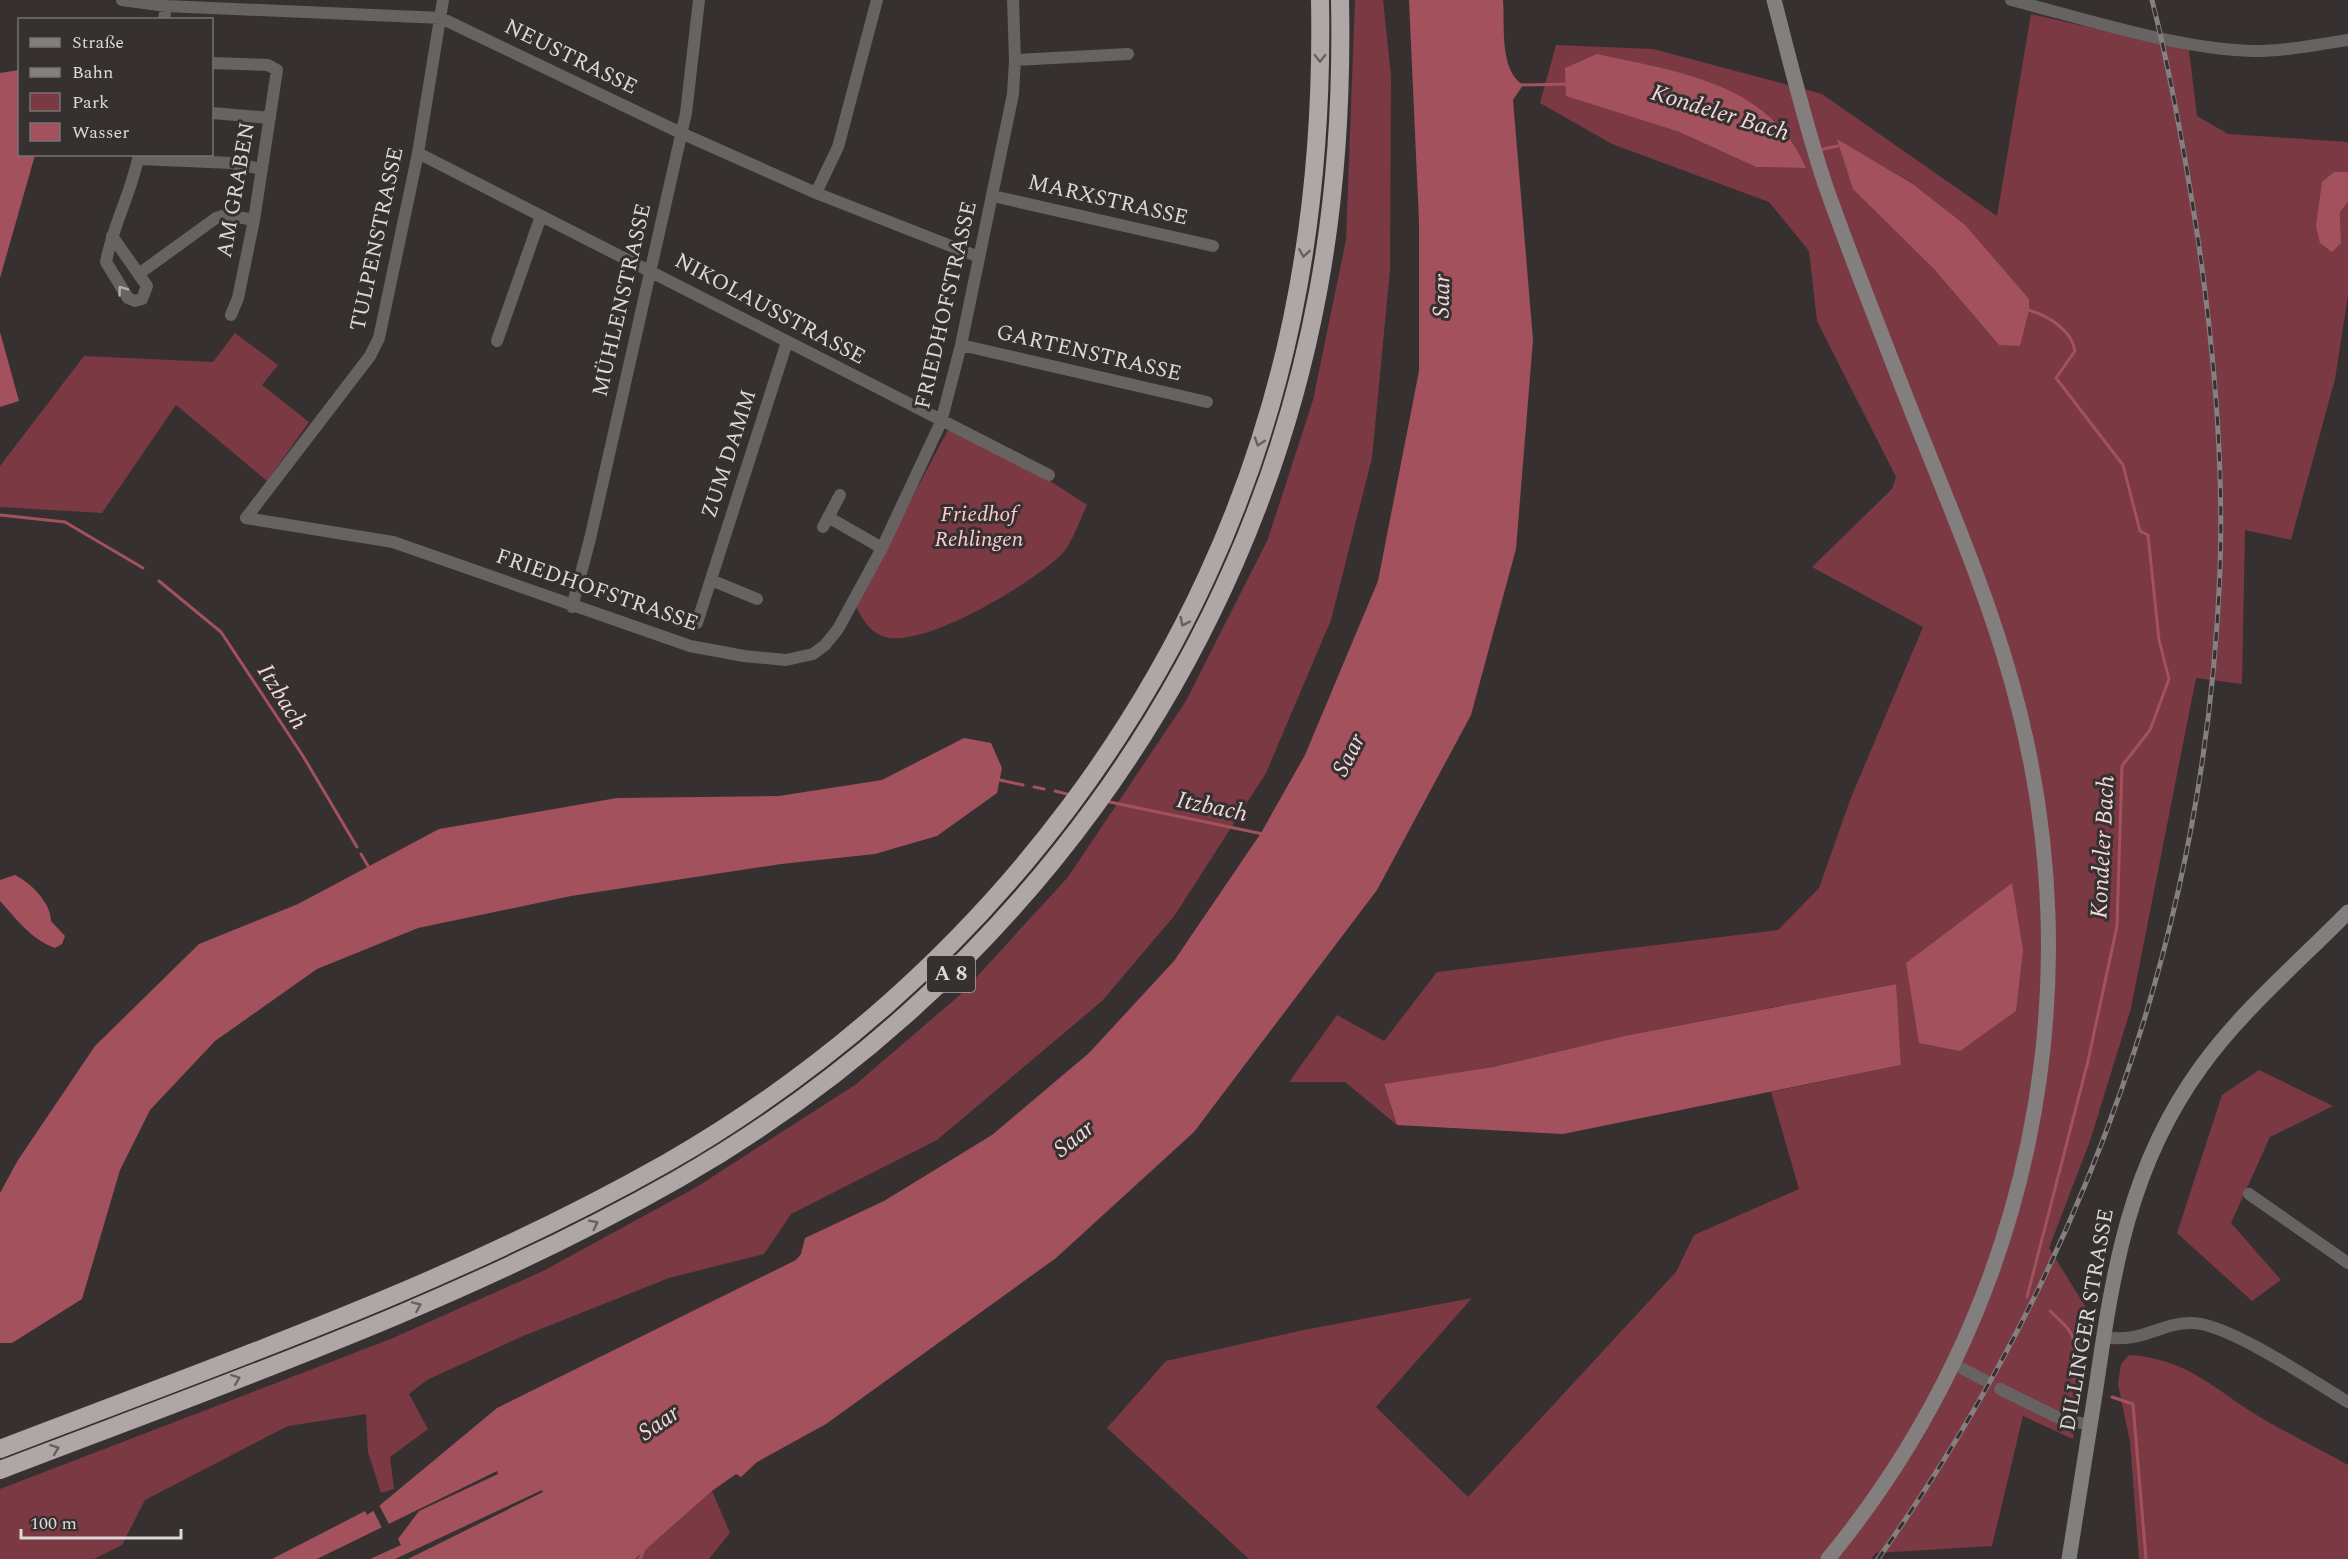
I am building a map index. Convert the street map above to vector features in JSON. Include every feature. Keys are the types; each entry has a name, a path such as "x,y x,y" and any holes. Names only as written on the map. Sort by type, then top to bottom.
{"highway":[{"name":"A 8","path":"0,1449 412,1287 520,1239 611,1193 732,1123 838,1047 895,999 992,904 1081,794 1145,696 1206,578 1251,466 1284,354 1309,226 1320,99 1320,0"},
{"name":"A 8","path":"0,1470 420,1306 538,1253 620,1211 742,1140 851,1062 908,1014 1006,918 1097,806 1162,706 1224,586 1258,506 1296,388 1319,290 1329,228 1340,100 1340,0"}],"main road":[{"path":"1774,0 1825,182 1990,614 2027,742 2044,851 2049,960 2047,1017 2036,1104 2009,1224 1975,1320 1955,1364 1923,1423 1878,1494 1828,1559"},
{"name":"DILLINGER STRASSE","path":"2069,1559 2103,1337 2131,1205 2161,1132 2200,1068 2226,1037 2348,912"}],"street":[{"name":"NEUSTRASSE","path":"122,0 166,6 229,4 327,6 441,18 681,133 816,193 979,257"},
{"name":"TULPENSTRASSE","path":"246,518 370,356 379,338 418,153 443,0"},
{"name":"MÜHLENSTRASSE","path":"572,607 590,539 681,133 689,90 699,0"},
{"path":"816,193 838,147 877,0"},
{"name":"FRIEDHOFSTRASSE","path":"246,518 393,542 572,607 708,650 744,656 801,658 825,645 838,629 882,548 941,422 961,345 1013,94 1016,60 1013,0"},
{"path":"2011,0 2144,34 2228,49 2275,50 2348,40"},
{"path":"164,18 166,6"},
{"path":"1016,60 1128,54"},
{"name":"AM GRABEN","path":"213,63 268,65 278,70 254,220 238,298 231,315"},
{"path":"213,113 270,118"},
{"name":"NIKOLAUSSTRASSE","path":"418,153 941,422 1049,475"},
{"path":"112,236 147,286 142,299 135,301 128,298 108,269 106,262 112,236 130,191 139,157 232,163 261,169"},
{"name":"MARXSTRASSE","path":"993,196 1213,246"},
{"path":"140,273 216,218 226,215 254,220"},
{"path":"497,341 541,216"},
{"name":"ZUM DAMM","path":"697,623 788,342"},
{"name":"GARTENSTRASSE","path":"961,345 1207,402"},
{"path":"840,495 825,522 882,548"},
{"path":"711,579 757,599"},
{"path":"2249,1194 2348,1263"},
{"path":"2103,1337 2132,1339 2189,1323 2209,1326 2249,1344 2348,1402"},
{"path":"1964,1369 1986,1380"},
{"path":"2000,1389 2059,1418 2090,1425"}],"green space":[{"path":"1355,0 1383,0 1391,76 1390,270 1372,458 1331,620 1266,773 1175,915 1102,1001 937,1140 791,1214 764,1254 669,1278 523,1336 427,1380 409,1394 428,1429 390,1457 394,1489 381,1493 368,1452 366,1414 288,1426 145,1500 122,1545 94,1559 0,1559 0,1489 393,1338 543,1271 695,1188 855,1085 961,994 1068,877 1186,701 1268,539 1313,400 1346,240"},
{"path":"2031,14 2189,50 2197,116 2228,134 2348,142 2348,172 2334,172 2341,243 2340,211 2348,202 2348,296 2335,379 2291,540 2245,530 2242,684 2196,678 2131,1008 2090,1141 2049,1248 2090,1314 2073,1439 2023,1416 1992,1546 1876,1553 1871,1559 1249,1559 1107,1428 1166,1361 1299,1331 1472,1298 1376,1407 1468,1497 1676,1272 1694,1235 1799,1189 1771,1092 1901,1065 1895,984 1624,1036 1493,1067 1384,1085 1397,1125 1345,1082 1289,1082 1337,1015 1384,1041 1437,972 1778,930 1819,888 1850,800 1923,627 1812,567 1892,489 1896,477 1817,321 1809,251 1769,202 1612,144 1540,103 1556,45 1653,49 1822,94 1997,216","holes":["1677,131 1806,168 1756,167","1838,140 1911,182 1999,345 1933,268"]},
{"path":"235,333 278,365 262,385 309,422 267,481 176,405 102,513 0,507 0,466 84,356 213,362"},
{"name":"Friedhof Rehlingen","path":"948,430 1047,479 1087,505 1066,549 1027,581 976,612 922,634 899,638 882,636 869,627 855,605"},
{"path":"2259,1070 2333,1106 2270,1137 2231,1223 2281,1280 2252,1301 2177,1233 2222,1095"},
{"path":"2129,1355 2150,1358 2185,1369 2263,1419 2348,1465 2348,1559 2139,1559 2130,1442 2118,1384 2121,1364"},
{"path":"712,1491 730,1533 709,1559 635,1559"}],"water":[{"name":"Saar","path":"1409,0 1503,0 1507,58 1515,78 1523,85 1513,100 1533,340 1516,549 1471,715 1377,890 1194,1132 1056,1258 826,1424 757,1462 741,1477 736,1474 712,1491 635,1559 408,1559 543,1492 542,1490 395,1559 370,1559 401,1545 398,1539 419,1511 498,1474 497,1471 317,1559 272,1559 365,1511 367,1515 373,1511 497,1408 796,1260 801,1254 805,1238 884,1201 992,1135 1089,1053 1174,961 1261,833 1305,755 1378,581 1419,371 1419,222"},
{"path":"1597,54 1689,75 1745,99 1769,116 1790,139 1806,168 1756,167 1677,131 1566,96 1565,68"},
{"path":"18,70 18,156 35,156 0,278 0,73"},
{"path":"1837,139 1910,182 1965,225 2029,299 2029,310 2020,346 1999,345 1933,268 1853,189"},
{"path":"2334,172 2348,172 2348,202 2340,212 2341,243 2332,252 2320,243 2316,226 2322,182"},
{"path":"0,332 19,401 0,407"},
{"path":"964,738 991,743 1002,768 997,793 937,836 875,854 781,864 571,896 418,928 317,969 215,1041 150,1110 120,1170 82,1299 12,1343 0,1343 0,1193 18,1160 95,1046 199,944 298,904 439,829 617,798 779,796 882,780"},
{"path":"15,875 33,888 44,901 51,921 65,936 62,944 55,948 39,940 0,901 0,880"},
{"path":"2012,883 2023,950 2016,1011 1960,1051 1919,1043 1906,963"},
{"path":"1896,984 1901,1065 1563,1134 1397,1125 1384,1084 1493,1067 1624,1036"}],"pier":[{"path":"378,1503 390,1526 383,1530 372,1508"}],"waterway":[{"name":"Kondeler Bach","path":"1518,85 1569,84"},
{"name":"Kondeler Bach","path":"1819,150 1838,146"},
{"name":"Kondeler Bach","path":"2027,1297 2088,1061 2117,926 2122,766 2150,730 2169,679 2159,640 2148,535 2140,531 2123,465 2056,378 2075,351 2069,336 2058,324 2028,310"},
{"name":"Itzbach","path":"0,515 65,522 143,568"},
{"name":"Itzbach","path":"159,581 221,632 303,756 357,847"},
{"name":"Itzbach","path":"1000,780 1023,785"},
{"name":"Itzbach","path":"1034,787 1044,789"},
{"name":"Itzbach","path":"1055,791 1067,794"},
{"name":"Itzbach","path":"1105,801 1263,834"},
{"name":"Itzbach","path":"361,854 368,866"},
{"name":"Kondeler Bach","path":"2050,1311 2066,1326 2073,1338 2074,1351 2070,1373 2079,1383"},
{"name":"Kondeler Bach","path":"2112,1397 2133,1404 2146,1559"},
{"path":"640,1559 644,1550"}],"railway":[{"path":"1878,1559 1952,1447 2017,1332 2073,1212 2121,1090 2160,964 2190,835 2210,704 2220,570 2219,441 2212,354 2196,226 2177,113 2152,0"}]}
